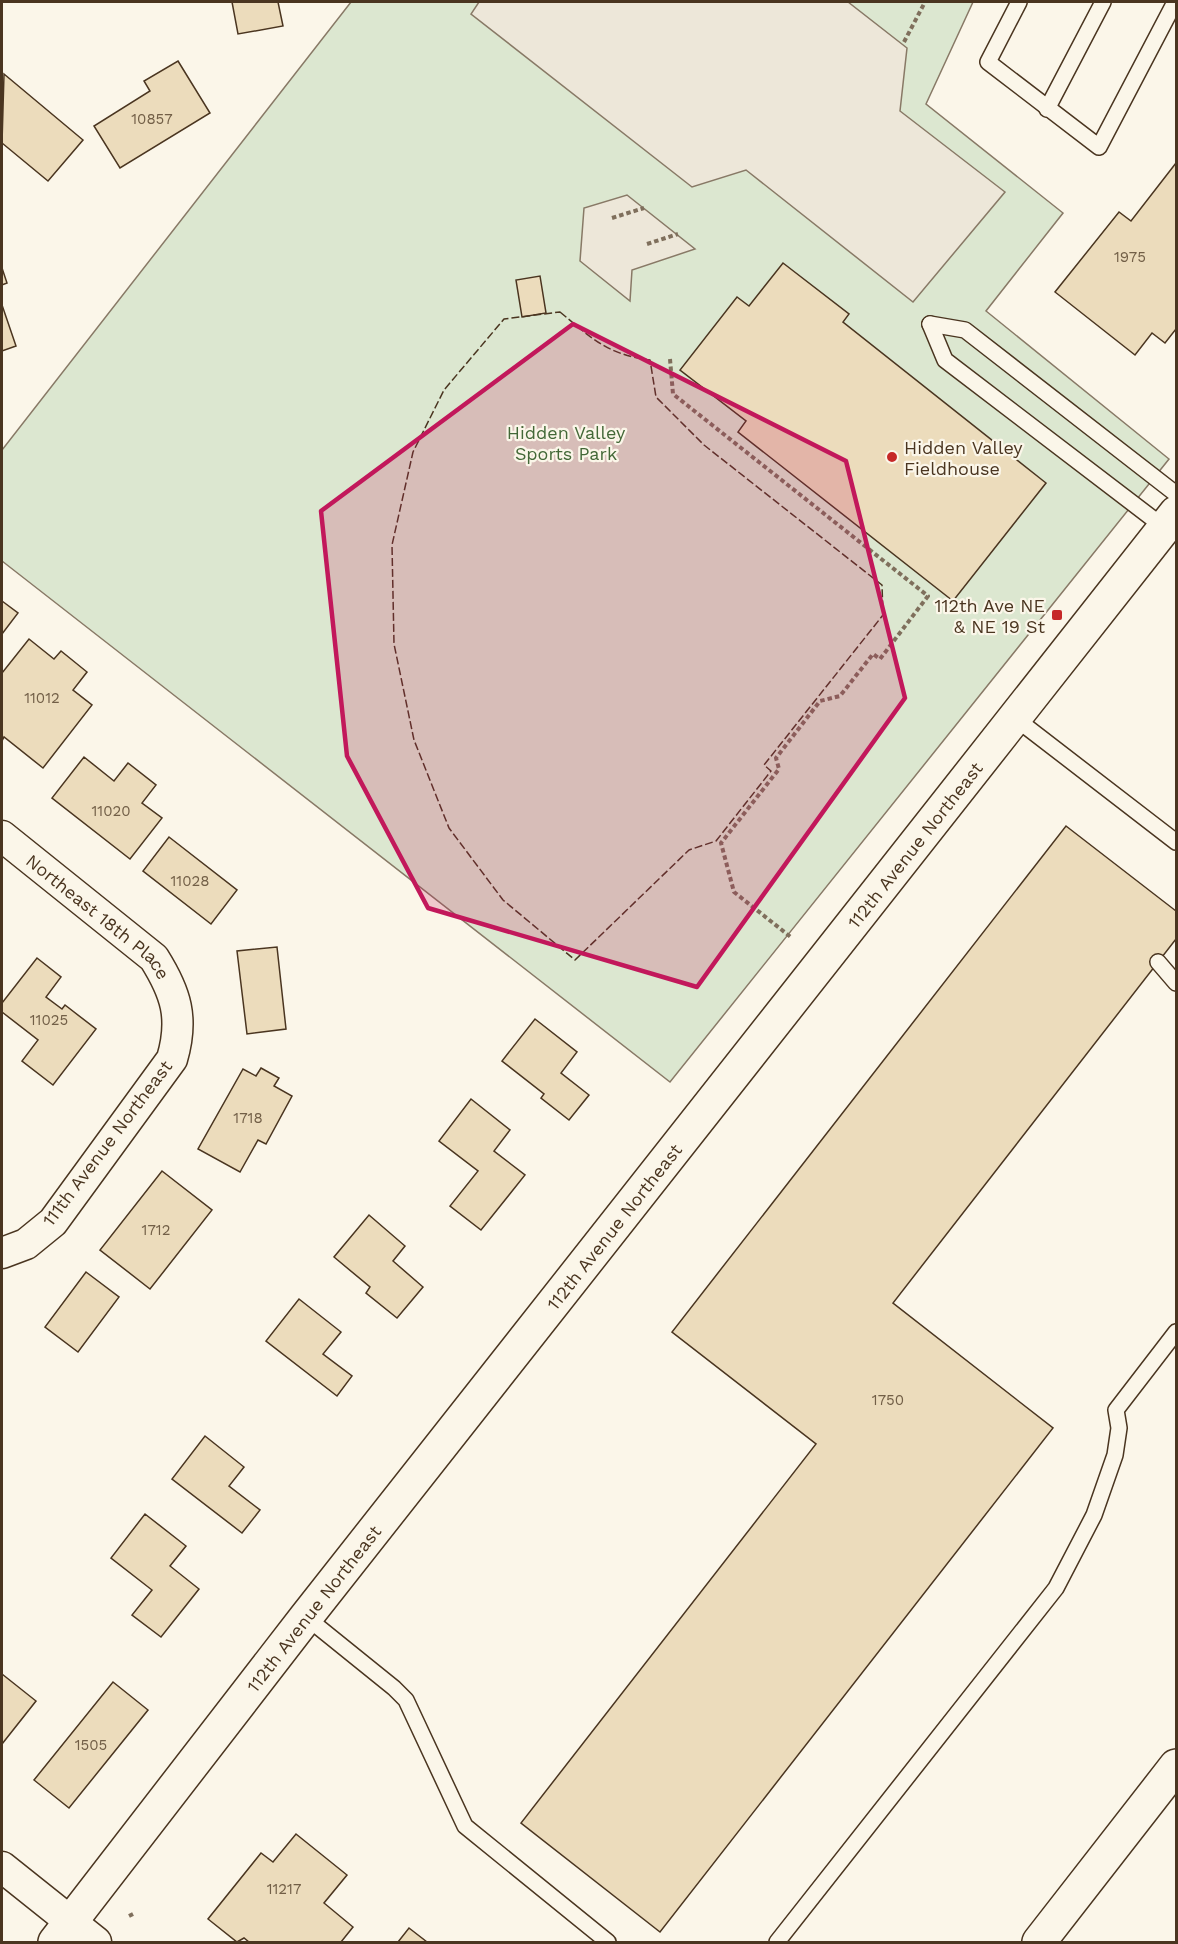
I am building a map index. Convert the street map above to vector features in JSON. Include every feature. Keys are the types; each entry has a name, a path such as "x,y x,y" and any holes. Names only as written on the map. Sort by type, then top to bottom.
{"main road":[{"name":"112th Avenue Northeast","path":"63,1932 306,1617 1171,521"},
{"path":"1040,1942 1176,1766"}],"street":[{"name":"Northeast 18th Place","path":"2,836 154,958 169,983 177,1010"},
{"name":"111th Avenue Northeast","path":"2,1253 26,1244 53,1222 172,1059 178,1037 177,1010"},
{"path":"2,1867 63,1932 96,1942"}],"lane":[{"path":"1019,2 988,62 1099,147 1174,2"},
{"path":"1047,108 1103,2"},
{"path":"1171,521 945,360 930,324 965,330 1176,494"},
{"path":"1015,718 1176,842"},
{"path":"1158,962 1176,984"},
{"path":"777,1942 1056,1588 1098,1505 1114,1455 1119,1428 1116,1410 1176,1332"},
{"path":"306,1617 406,1700 465,1826 608,1942"}],"path":[{"path":"904,42 925,2"},
{"path":"612,218 644,207"},
{"path":"646,244 678,234"},
{"path":"670,358 673,394 928,596 880,659 873,654 840,696 820,701 776,758 779,769 722,843 734,892 792,938"},
{"path":"129,1916 135,1913"}],"highlighted area":[{"path":"573,324 846,461 905,698 697,987 428,908 347,756 321,511"}],"green space":[{"name":"Hidden Valley Sports Park","path":"351,2 973,2 926,104 1063,213 986,311 1169,459 670,1082 2,561 2,450"}],"shaded area":[{"path":"479,2 848,2 907,48 900,111 1005,192 913,302 746,170 692,187 471,14"},
{"path":"627,195 695,249 632,270 630,301 580,261 584,208"}],"building":[{"path":"232,2 278,2 283,26 238,34"},
{"path":"178,61 210,113 120,168 94,126 150,91 144,81"},
{"path":"4,74 83,140 48,181 2,143"},
{"path":"1176,163 1176,329 1165,343 1152,333 1135,355 1055,292 1119,212 1131,221"},
{"name":"Hidden Valley Fieldhouse","path":"783,263 849,314 843,322 1046,483 953,601 738,432 746,421 680,370 737,297 749,306"},
{"path":"2,268 7,283 2,285"},
{"path":"540,276 546,313 522,317 516,280"},
{"path":"2,305 16,346 2,351"},
{"path":"2,601 18,613 2,634"},
{"path":"29,639 54,659 61,651 87,672 73,690 92,705 43,768 4,737 2,741 2,673"},
{"path":"84,757 114,781 128,763 156,785 142,803 162,818 130,859 52,798"},
{"path":"1066,826 1176,911 1176,939 893,1303 1053,1428 660,1932 521,1823 816,1444 672,1332"},
{"path":"169,837 237,890 211,924 143,871"},
{"path":"277,947 286,1029 247,1034 237,951"},
{"path":"37,958 61,977 46,997 62,1009 65,1005 96,1029 53,1085 22,1061 38,1040 2,1012 2,1003"},
{"path":"535,1019 577,1052 561,1073 589,1095 569,1120 541,1098 544,1094 502,1061"},
{"path":"261,1068 279,1078 274,1086 292,1096 266,1144 258,1140 240,1172 198,1149 243,1069 256,1076"},
{"path":"471,1099 510,1130 494,1151 525,1175 481,1230 450,1206 478,1171 439,1141"},
{"path":"162,1171 212,1210 150,1289 100,1250"},
{"path":"369,1215 405,1246 393,1261 423,1287 397,1318 366,1293 370,1287 334,1257"},
{"path":"86,1272 119,1297 78,1352 45,1327"},
{"path":"299,1299 341,1332 323,1354 352,1376 337,1396 266,1341"},
{"path":"205,1436 244,1467 229,1486 260,1510 242,1533 172,1479"},
{"path":"145,1514 186,1546 170,1566 199,1589 161,1637 132,1615 152,1590 111,1558"},
{"path":"2,1674 36,1701 2,1744"},
{"path":"113,1682 148,1710 69,1808 34,1780"},
{"path":"296,1834 347,1875 324,1903 353,1927 341,1942 249,1942 244,1938 237,1942 208,1919 261,1853 273,1862"},
{"path":"409,1928 427,1942 398,1942"}],"fence":[{"path":"560,312 601,344 622,354 650,360 656,397 704,445 882,585 883,615 764,765 771,771 716,841 689,850 575,960 503,900 449,828 414,740 394,644 392,545 413,452 444,390 504,319 560,312"}],"place":[{"name":"Hidden Valley Fieldhouse","path":"892,457"},
{"name":"112th Ave NE & NE 19 St","path":"1057,615"}]}
